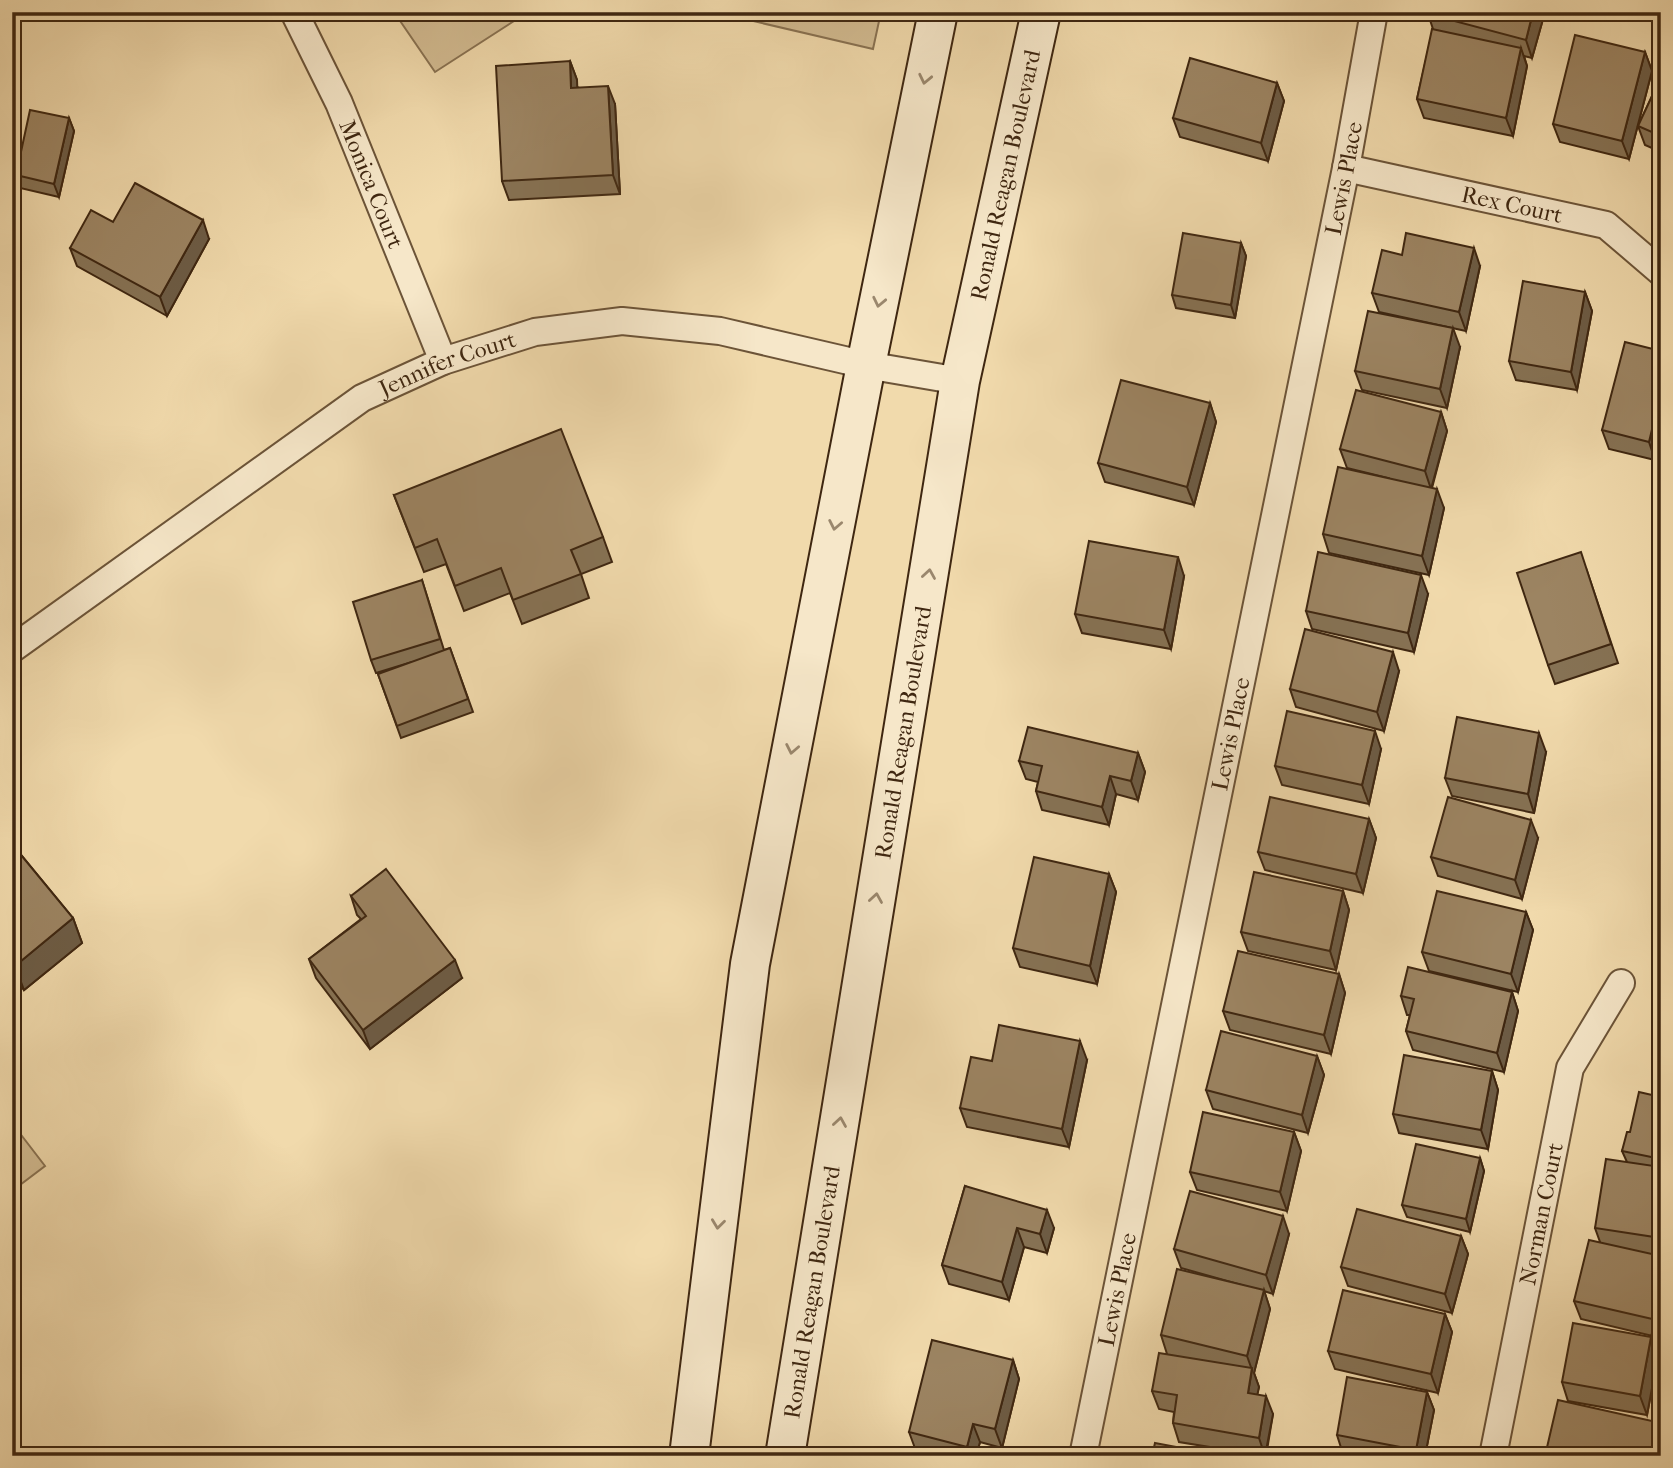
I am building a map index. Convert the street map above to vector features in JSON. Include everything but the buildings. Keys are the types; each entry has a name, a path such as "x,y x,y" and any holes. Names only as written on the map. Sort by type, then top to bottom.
{"main road":[{"path":"689,1456 750,964 866,365 938,12"},
{"name":"Ronald Reagan Boulevard","path":"785,1456 960,381 1041,12"}],"street":[{"name":"Monica Court","path":"294,12 339,103 443,360"},
{"name":"Lewis Place","path":"1083,1456 1346,168 1374,12"},
{"name":"Rex Court","path":"1346,168 1606,225 1661,272"},
{"name":"Jennifer Court","path":"12,649 362,398 443,360 535,332 622,321 720,331 866,365 960,381"},
{"name":"Norman Court","path":"1493,1456 1570,1068 1622,984"}],"shaded area":[{"path":"394,12 528,12 435,72"},
{"path":"600,12 881,12 873,49 723,14"},
{"path":"12,1123 45,1166 12,1191"}]}
